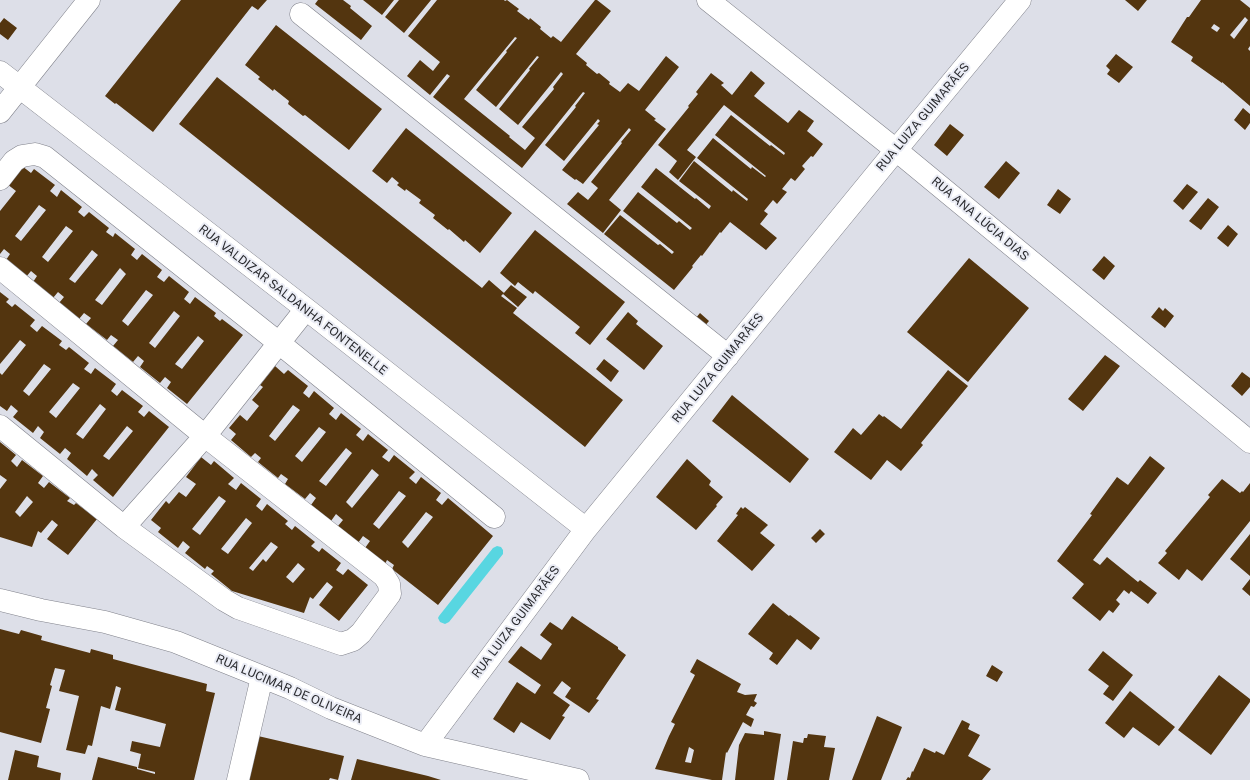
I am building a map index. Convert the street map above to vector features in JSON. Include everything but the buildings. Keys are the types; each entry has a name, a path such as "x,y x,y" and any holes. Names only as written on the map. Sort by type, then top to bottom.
{"street":[{"path":"0,112 89,0"},
{"name":"RUA ANA LÚCIA DIAS","path":"708,0 896,150 1250,442"},
{"name":"RUA LUIZA GUIMARÃES","path":"425,744 586,529 1020,0"},
{"path":"301,14 728,356"},
{"name":"RUA VALDIZAR SALDANHA FONTENELLE","path":"0,72 306,309 586,529"},
{"path":"0,179 14,162 22,156 35,154 45,157 279,343 494,517"},
{"path":"0,268 205,436 384,576 389,584 390,594 361,633 353,640 341,644 238,608 224,600 124,527 0,426"},
{"path":"124,527 205,436 306,309"},
{"name":"RUA LUCIMAR DE OLIVEIRA","path":"0,600 41,610 105,622 176,642 290,688 331,708 425,744 578,780"},
{"path":"238,780 262,677"}],"water":[{"path":"497,546 501,547 503,554 449,622 445,624 440,622 438,618 439,616 493,548"}]}
